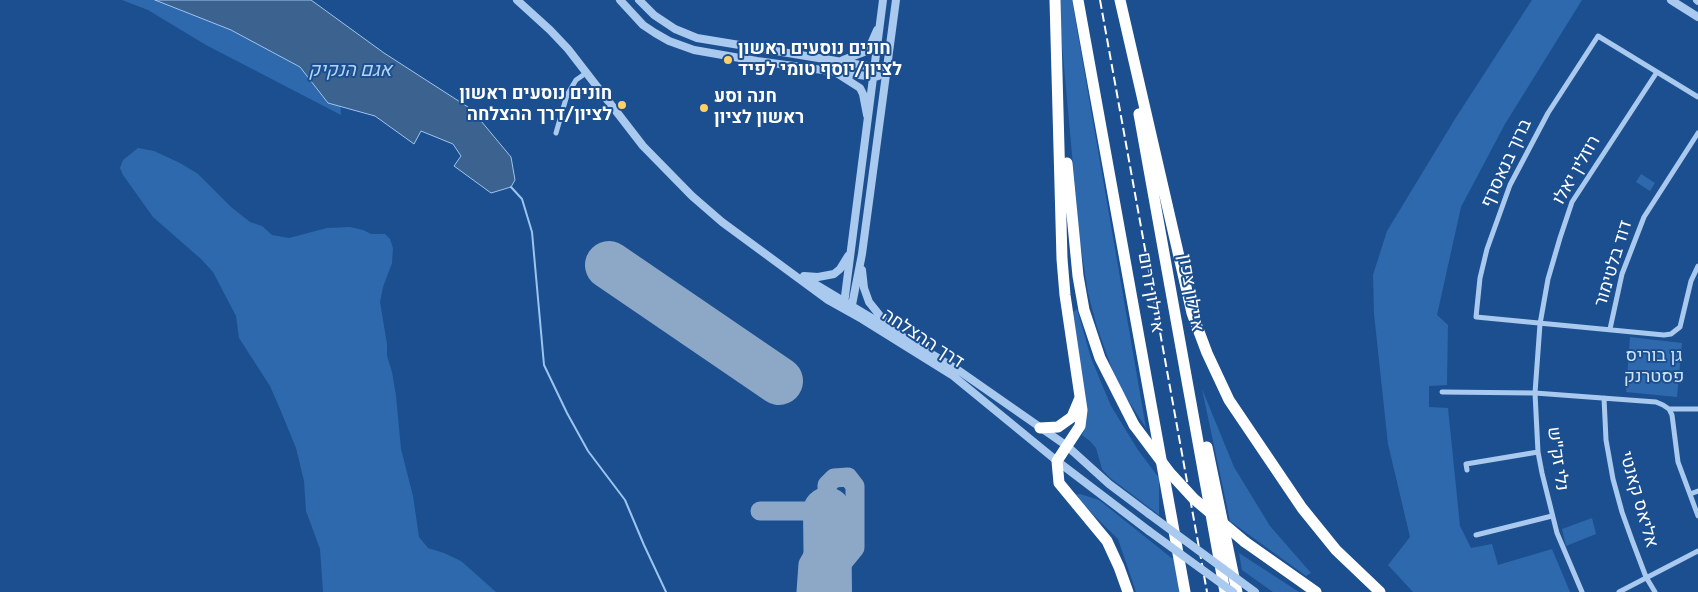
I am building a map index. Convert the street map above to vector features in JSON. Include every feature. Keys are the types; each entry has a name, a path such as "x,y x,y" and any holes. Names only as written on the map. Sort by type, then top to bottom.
{"highway":[{"path":"1055,0 1059,82 1063,268 1065,295 1082,410 1080,426 1057,461 1059,483 1106,541 1119,567 1128,592"},
{"name":"איילון דרום","path":"1078,0 1186,592"},
{"path":"1120,0 1187,294 1207,353 1229,400 1302,508 1336,550 1380,592"},
{"name":"איילון צפון","path":"1120,0 1225,592"},
{"path":"1059,82 1074,242 1082,302 1100,358 1134,425 1165,467 1194,500 1245,542 1316,592"},
{"path":"1182,352 1196,394 1237,592"},
{"path":"1040,428 1058,427 1072,417 1080,397"}],"street":[{"name":"דרך ההצלחה","path":"518,0 550,30 643,146 722,222 828,300 847,307 891,329 958,370 1067,446 1109,484 1255,592"},
{"path":"620,0 643,25 655,34 682,46 727,57 834,72 874,77 887,73"},
{"path":"639,0 654,15 675,29 697,38 876,66 887,73"},
{"path":"847,307 852,248 883,0"},
{"path":"891,329 870,302 864,288 862,254 896,0"},
{"path":"1671,0 1698,17"},
{"path":"840,61 864,52 870,46 880,24"},
{"name":"ברוך בנאסרף","path":"1540,324 1476,318 1480,278 1487,249 1510,185 1548,113 1598,36 1657,72"},
{"path":"834,72 860,88 863,94 868,122"},
{"path":"1657,72 1698,97"},
{"name":"רוזלין יאלו","path":"1540,324 1548,279 1572,202 1657,72"},
{"path":"556,133 567,95 576,80 586,73"},
{"name":"דוד בלטימור","path":"1610,329 1622,274 1644,217 1698,133"},
{"path":"799,275 818,277 834,274 846,262 852,248"},
{"name":"דרך ההצלחה","path":"764,254 952,375 1057,461 1233,592"},
{"path":"847,307 862,254"},
{"path":"1540,324 1664,335 1675,332 1680,327 1692,280 1698,266"},
{"path":"1692,280 1698,282"},
{"name":"נלי זק\"ש","path":"1540,324 1534,393 1538,452 1552,516 1562,547 1582,592"},
{"path":"1442,392 1534,393 1656,402 1669,409 1698,409"},
{"name":"אליאס קאנטי","path":"1604,398 1606,440 1613,478 1622,512 1646,577 1655,592"},
{"path":"1669,409 1672,414 1678,462 1698,516"},
{"path":"1467,470 1466,464 1538,452"},
{"path":"1690,494 1698,492"},
{"path":"1476,535 1552,516"},
{"path":"1618,592 1698,551"}],"green space":[{"path":"122,0 176,0 193,7 340,90 341,115 206,45 148,10"},
{"path":"1058,0 1072,0 1146,428 1117,383 1097,327 1088,293 1080,242"},
{"path":"1532,0 1582,0 1505,124 1461,207 1437,315 1448,325 1447,385 1429,386 1429,407 1448,408 1460,526 1471,548 1492,544 1498,565 1552,549 1570,592 1413,592 1388,565 1410,537 1388,444 1374,314 1373,275 1387,231 1455,119"},
{"path":"138,148 154,151 198,174 231,207 250,222 262,226 272,235 289,238 327,228 350,227 371,234 385,234 390,239 393,248 392,263 383,287 380,302 387,344 387,356 396,396 401,449 413,496 419,537 428,548 461,561 496,592 323,592 320,549 306,511 304,481 296,448 280,409 270,386 239,338 236,316 213,272 153,217 123,175 120,168 123,160"},
{"path":"1641,174 1655,183 1650,191 1636,182"},
{"path":"1077,309 1091,358 1111,406 1138,450 1159,478 1159,515 1109,477 1102,469 1096,448 1082,435 1085,428 1072,313"},
{"name":"גן בוריס פסטרנק","path":"1630,337 1682,343 1677,397 1626,392"},
{"path":"1202,389 1234,467 1270,526 1311,573 1306,576 1230,521"},
{"path":"1080,494 1099,500 1174,560 1180,592 1136,592 1118,539 1073,495"},
{"path":"1592,518 1596,534 1566,546 1562,529"},
{"path":"1239,553 1299,592 1273,592 1242,570"}],"water":[{"name":"אגם הנקיק","path":"155,0 311,0 384,53 471,109 511,157 515,180 511,187 491,193 454,166 461,156 453,144 421,131 414,144 375,116 328,103 300,67 231,30"}],"waterway":[{"path":"511,187 522,199 532,232 544,365 588,451 625,500 666,592"}],"taxiway":[{"path":"827,511 827,485 834,478 848,477 855,486 855,548 828,581"},
{"path":"760,511 805,511 813,515 818,523 818,552 813,555 808,564 806,592"}],"runway":[{"path":"609,265 779,381"},
{"path":"827,511 828,592"}],"railway":[{"path":"1100,0 1207,592"}],"place":[{"name":"חונים נוסעים ראשון לציון/יוסף טומי לפיד","path":"728,60"},
{"name":"חונים נוסעים ראשון לציון/דרך ההצלחה","path":"622,105"},
{"name":"חנה וסע ראשון לציון","path":"704,108"}]}
